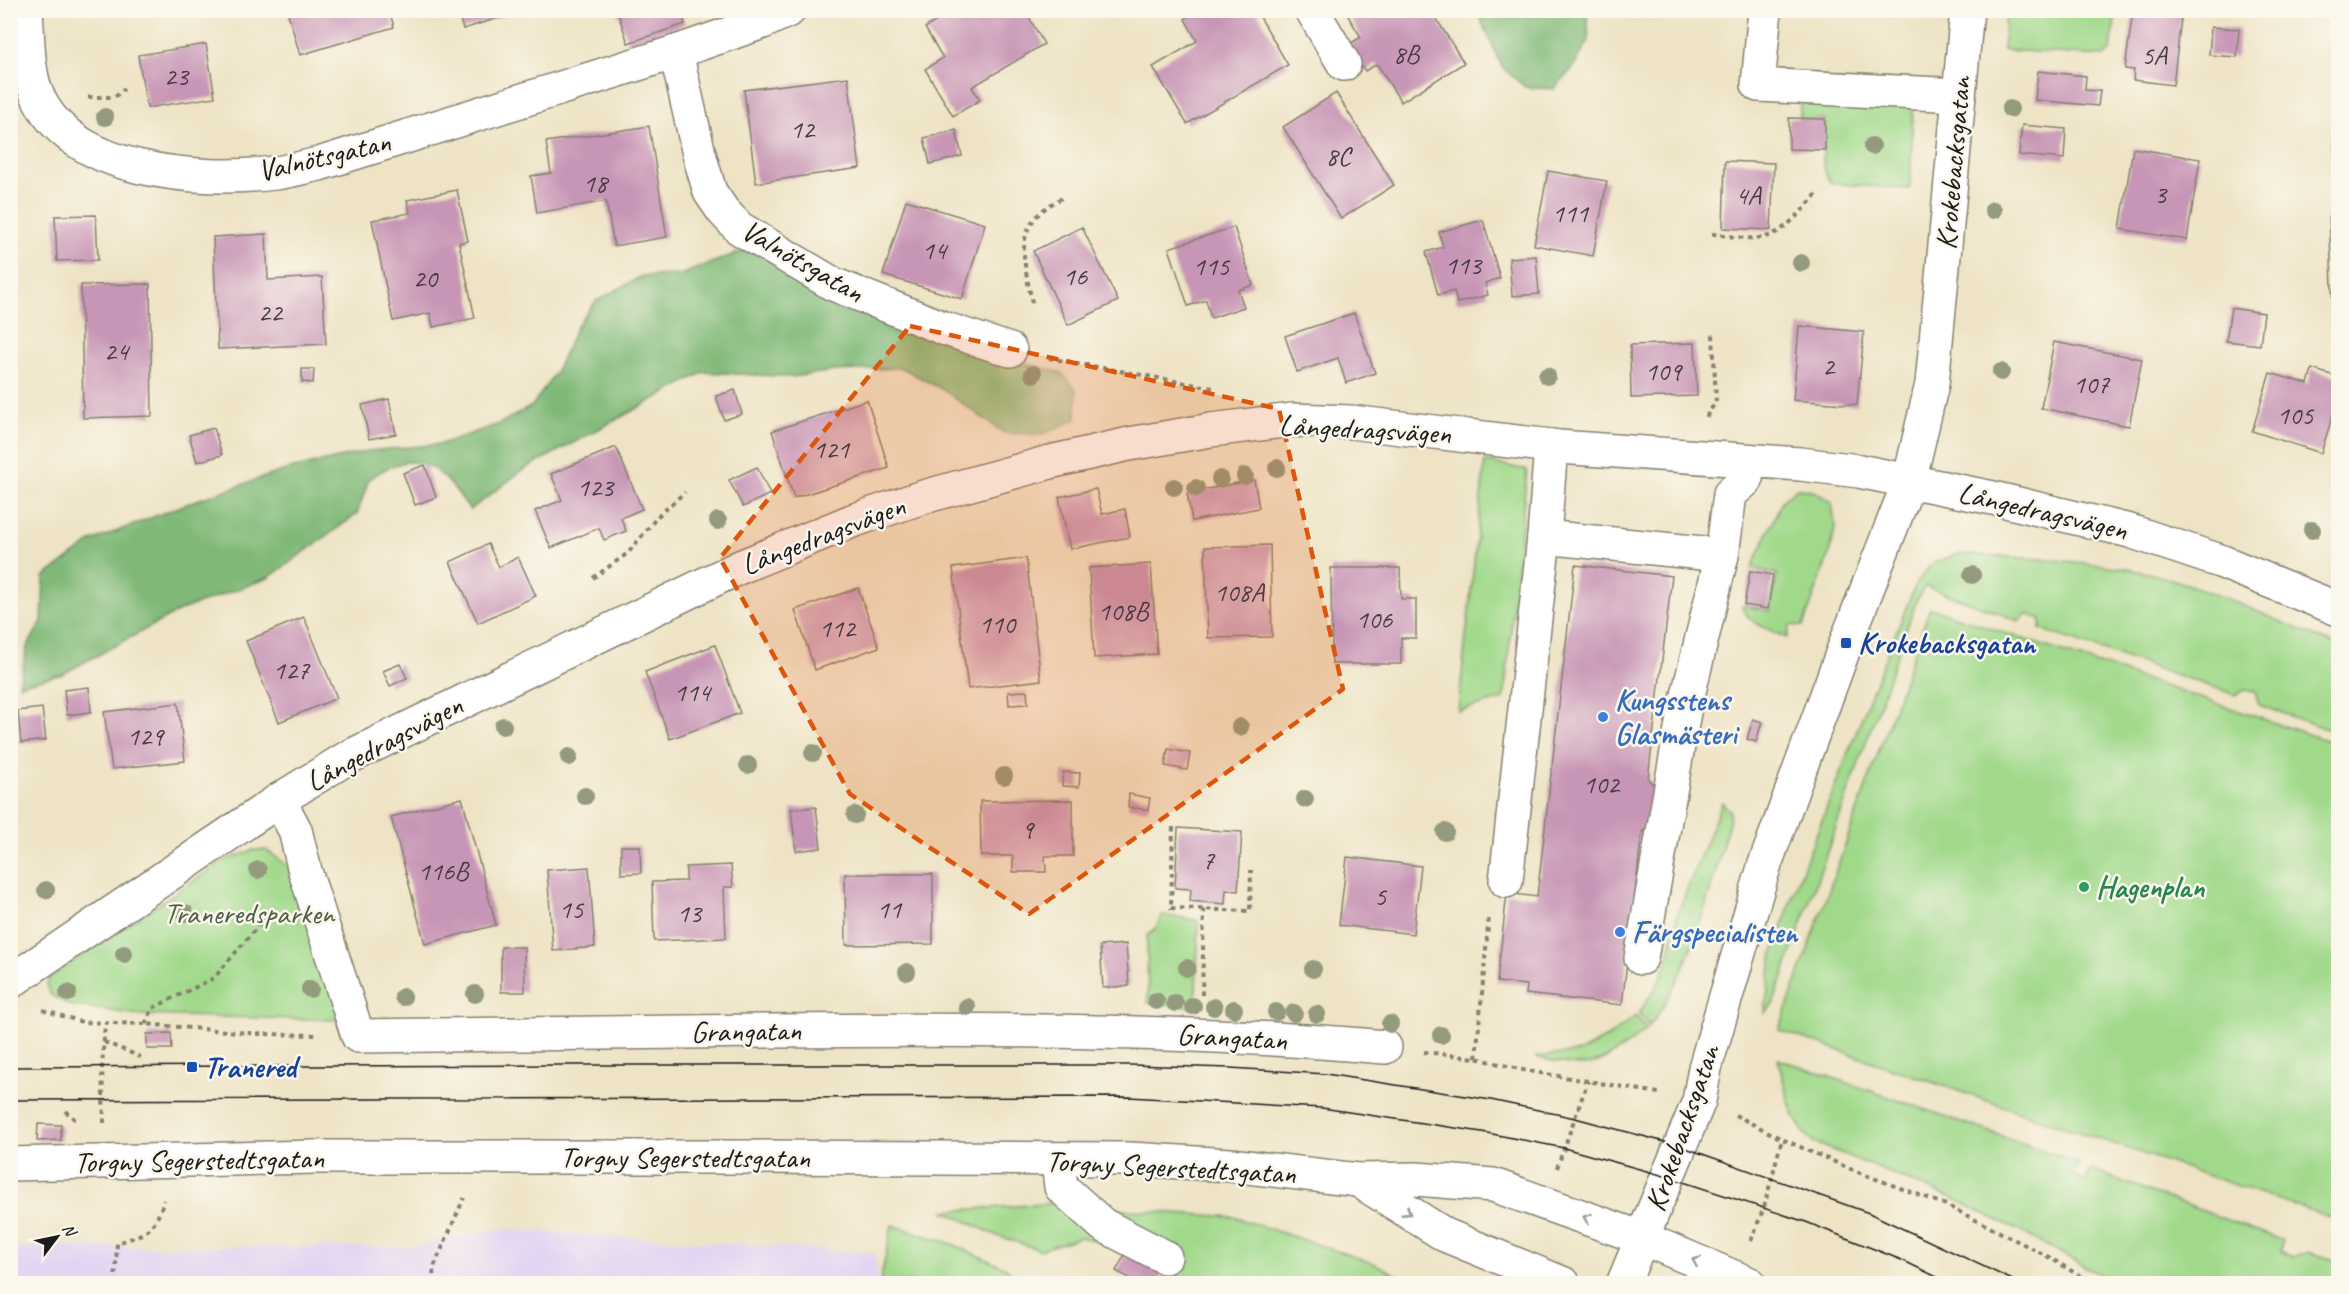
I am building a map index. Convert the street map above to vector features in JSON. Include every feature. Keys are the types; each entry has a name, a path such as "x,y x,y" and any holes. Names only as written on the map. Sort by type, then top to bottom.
{"street":[{"name":"Valnötsgatan","path":"26,10 30,60 36,91 57,126 92,151 148,168 196,175 237,176 276,173 319,164 676,52 763,22 789,10"},
{"path":"1312,10 1344,64"},
{"path":"1765,10 1758,85 1959,94"},
{"name":"Krokebacksgatan","path":"1623,1284 1699,1101 1706,1068 1764,867 1846,643 1909,482 1932,384 1967,10"},
{"name":"Valnötsgatan","path":"676,52 710,192 739,228 832,284 943,328 1010,350"},
{"name":"Långedragsvägen","path":"10,982 279,800 347,759 740,567 852,521 909,501 1050,462 1129,444 1293,420 1352,422 1551,446 1800,464 1859,471 1993,498 2130,531 2335,600"},
{"path":"1506,881 1544,537 1551,446"},
{"path":"1641,958 1684,712 1722,555 1731,494 1746,480 1735,461"},
{"path":"1544,537 1722,555"},
{"path":"279,800 295,830 305,871 358,1036"},
{"name":"Grangatan","path":"358,1036 910,1029 1286,1038 1385,1047"},
{"name":"Torgny Segerstedtsgatan","path":"10,1164 317,1157 741,1157 1130,1159 1230,1165 1358,1180 1416,1179 1493,1185 1642,1238 1744,1281"},
{"path":"1058,1160 1061,1187 1094,1218 1103,1225 1165,1257"},
{"name":"Torgny Segerstedtsgatan","path":"1358,1180 1445,1235 1564,1284"}],"path":[{"path":"1712,234 1763,238 1772,235 1820,191"},
{"path":"1032,303 1024,263 1024,239 1032,219 1047,206 1062,198"},
{"path":"1707,420 1708,412 1716,403 1713,334"},
{"path":"1010,350 1216,388"},
{"path":"593,579 628,553 658,516 685,492"},
{"path":"1173,827 1171,908 1250,911 1251,870"},
{"path":"144,1024 153,1008 214,978 305,871"},
{"path":"1476,1059 1493,880 1506,881"},
{"path":"1202,1035 1204,909"},
{"path":"40,1009 82,1022 144,1024 260,1034 358,1036"},
{"path":"104,1127 102,1067 105,1023"},
{"path":"104,1042 141,1057"},
{"path":"1385,1047 1476,1059 1523,1070 1699,1101 1744,1119 1782,1139 1860,1173 1946,1205 2047,1256 2093,1284"},
{"path":"1744,1281 1782,1139"},
{"path":"116,1284 117,1242 138,1236 157,1221 165,1195 168,1161"},
{"path":"434,1284 433,1269 467,1189"}],"highlighted area":[{"path":"910,326 1279,409 1343,689 1029,914 850,794 720,558"}],"shaded area":[{"path":"499,1229 875,1253 878,1283 11,1283 11,1247 407,1247"}],"green space":[{"path":"1477,11 1587,11 1589,40 1573,68 1554,89 1525,87 1502,67"},
{"path":"2006,11 2116,11 2111,49 2105,56 2003,50"},
{"path":"1800,101 1913,106 1910,189 1831,183 1823,161 1825,119 1800,119"},
{"path":"755,246 978,357 1032,365 1062,373 1077,391 1076,419 1041,435 1004,433 943,390 902,368 834,371 791,377 704,372 523,470 470,510 449,482 431,468 421,463 410,462 391,466 369,479 357,514 268,578 181,610 63,674 19,685 27,647 42,621 44,577 92,541 194,501 282,471 368,451 441,444 499,424 532,406 555,373 577,326 596,301 642,276 680,275"},
{"path":"1485,461 1527,470 1504,699 1458,711"},
{"path":"1797,488 1816,492 1832,503 1835,526 1831,549 1803,626 1790,625 1787,638 1754,621 1744,612 1742,606 1770,611 1777,574 1752,568 1782,501"},
{"path":"1957,554 2093,564 2164,577 2215,594 2338,646 2338,733 2259,705 2255,692 2245,690 2236,695 2040,629 2041,619 2026,614 2020,621 1925,586 1917,599 1773,1004 1765,1013 1772,957 1794,892 1917,582 1932,564"},
{"name":"Hagenplan","path":"1930,608 2338,744 2338,1220 1779,1030"},
{"path":"1722,802 1730,811 1729,822 1698,929 1664,1006 1649,1026 1639,1013 1658,984 1666,965 1679,910"},
{"name":"Traneredsparken","path":"254,850 266,850 287,865 344,1020 140,1015 69,1005 50,994 47,985 50,977 225,860"},
{"path":"1162,915 1196,920 1199,923 1195,1007 1148,1003 1147,936 1156,928"},
{"path":"1636,1016 1647,1029 1627,1045 1601,1060 1580,1065 1535,1057 1581,1052 1609,1036"},
{"path":"1778,1059 2063,1157 2079,1164 2071,1174 2085,1182 2091,1170 2282,1240 2281,1251 2293,1258 2308,1252 2338,1261 2338,1283 2115,1283 2020,1231 1952,1198 1813,1142 1805,1134 1793,1114"},
{"path":"1074,1202 1129,1210 1234,1217 1373,1263 1414,1283 1178,1283 1166,1266 1126,1250 1081,1237 1040,1250 998,1236 944,1211"},
{"path":"892,1225 952,1244 1006,1268 1024,1283 880,1283"}],"building":[{"path":"287,10 389,10 394,27 300,55"},
{"path":"457,10 520,10 521,11 463,29"},
{"path":"617,10 681,10 685,24 628,43"},
{"path":"954,10 1025,10 1044,44 972,87 980,100 953,116 925,69 943,58 925,28"},
{"path":"1198,10 1256,10 1288,65 1187,124 1153,67 1197,41 1185,19"},
{"path":"1357,10 1431,10 1464,63 1401,102 1377,64 1365,71 1348,45 1361,37 1348,16"},
{"path":"1843,10 1894,10 1894,17"},
{"path":"2133,10 2182,10 2173,85 2133,80 2134,70 2125,69"},
{"path":"2211,27 2239,29 2237,57 2209,55"},
{"path":"206,44 215,97 147,108 138,55"},
{"path":"2038,71 2086,76 2085,90 2100,91 2098,106 2035,100"},
{"path":"848,77 860,168 756,183 744,90"},
{"path":"1336,93 1394,185 1341,219 1283,127"},
{"path":"1789,118 1825,119 1825,150 1789,149"},
{"path":"2333,118 2338,118 2338,203 2337,203"},
{"path":"2022,125 2066,129 2064,159 2019,155"},
{"path":"649,126 667,237 614,246 606,201 537,213 531,176 551,173 546,142"},
{"path":"956,130 962,156 930,164 924,138"},
{"path":"2133,148 2200,159 2187,240 2120,229"},
{"path":"1725,161 1774,163 1771,230 1723,228"},
{"path":"1548,171 1607,181 1593,256 1534,245"},
{"path":"457,190 468,241 459,243 475,318 433,327 430,313 393,321 372,220 410,213 407,200"},
{"path":"906,200 985,224 962,299 883,275"},
{"path":"2338,210 2338,310 2333,311 2329,211"},
{"path":"96,215 98,260 57,261 55,216"},
{"path":"1483,220 1500,278 1485,283 1488,295 1457,303 1454,291 1438,295 1426,252 1443,247 1439,232"},
{"path":"1082,227 1118,301 1068,325 1033,251"},
{"path":"1234,227 1253,285 1238,290 1244,307 1211,318 1206,300 1188,306 1169,248"},
{"path":"266,234 268,280 322,277 326,344 218,349 213,237"},
{"path":"1536,256 1539,294 1512,296 1509,258"},
{"path":"150,284 152,416 83,418 81,285"},
{"path":"2231,308 2264,313 2260,345 2226,341"},
{"path":"1354,313 1375,373 1346,383 1338,358 1297,372 1285,336"},
{"path":"1799,326 1864,332 1857,405 1793,400"},
{"path":"2054,342 2142,359 2129,426 2041,408"},
{"path":"1695,343 1697,396 1631,398 1630,345"},
{"path":"302,369 314,369 313,383 302,382"},
{"path":"2312,369 2338,377 2338,398 2321,453 2252,431 2270,373 2308,384"},
{"path":"735,390 742,414 724,420 716,396"},
{"path":"389,399 396,434 369,439 362,405"},
{"path":"867,400 889,468 794,498 772,431"},
{"path":"214,428 222,455 197,462 189,435"},
{"path":"616,447 642,509 621,518 626,531 604,540 599,528 551,548 535,511 562,500 551,474"},
{"path":"425,465 436,497 415,505 403,473"},
{"path":"757,467 770,494 743,507 729,480"},
{"path":"1254,480 1259,508 1192,521 1187,493"},
{"path":"1096,489 1102,514 1125,509 1130,537 1070,549 1059,497"},
{"path":"488,544 499,567 518,557 536,596 478,623 450,562"},
{"path":"1270,545 1272,637 1208,638 1205,547"},
{"path":"1026,558 1041,680 968,689 953,568"},
{"path":"1151,564 1157,654 1094,658 1089,568"},
{"path":"1575,565 1672,576 1648,779 1658,790 1654,822 1642,832 1622,1005 1526,994 1527,985 1497,982 1507,893 1537,897"},
{"path":"1331,568 1400,568 1401,599 1416,599 1416,638 1401,638 1401,664 1332,664"},
{"path":"1750,571 1773,575 1768,609 1744,605"},
{"path":"858,588 879,647 815,670 795,610"},
{"path":"304,617 337,698 279,722 246,641"},
{"path":"715,645 740,713 670,739 645,672"},
{"path":"400,664 407,678 390,686 383,671"},
{"path":"89,687 91,712 67,715 64,690"},
{"path":"1027,691 1028,704 1009,705 1008,692"},
{"path":"178,703 185,761 112,769 104,712"},
{"path":"42,708 46,740 21,743 18,711"},
{"path":"1753,719 1762,722 1756,742 1747,739"},
{"path":"1168,749 1190,753 1187,770 1165,766"},
{"path":"1063,772 1080,773 1079,787 1062,786"},
{"path":"1129,794 1150,798 1148,810 1128,807"},
{"path":"462,798 496,925 425,944 391,817"},
{"path":"1073,800 1073,856 1045,856 1046,872 1013,872 1013,856 981,856 980,801"},
{"path":"816,807 821,848 796,851 791,809"},
{"path":"1178,828 1242,832 1238,891 1226,890 1225,904 1190,901 1191,889 1175,888"},
{"path":"621,846 640,846 641,873 621,874"},
{"path":"1347,857 1421,866 1413,934 1339,925"},
{"path":"731,865 733,887 724,887 726,938 654,941 652,882 686,881 686,867"},
{"path":"589,867 595,947 553,951 547,870"},
{"path":"845,874 933,874 933,944 846,945"},
{"path":"1126,944 1129,986 1103,988 1100,946"},
{"path":"501,947 524,947 525,992 501,992"},
{"path":"171,1033 172,1049 147,1049 147,1034"},
{"path":"38,1124 61,1125 61,1140 37,1141"},
{"path":"1127,1251 1165,1270 1158,1284 1141,1284 1116,1271"}],"tram line":[{"path":"10,1067 1130,1065 1326,1074 1491,1100 1575,1118 1680,1146 1869,1213 2021,1284"},
{"path":"10,1100 1129,1097 1322,1108 1482,1132 1564,1148 1668,1177 1806,1222 1904,1261 1951,1284"}],"place":[{"name":"Krokebacksgatan","path":"1846,643"},
{"name":"Kungsstens Glasmästeri","path":"1603,717"},
{"name":"Hagenplan","path":"2084,887"},
{"name":"Färgspecialisten","path":"1620,932"},
{"name":"Tranered","path":"192,1067"}]}
